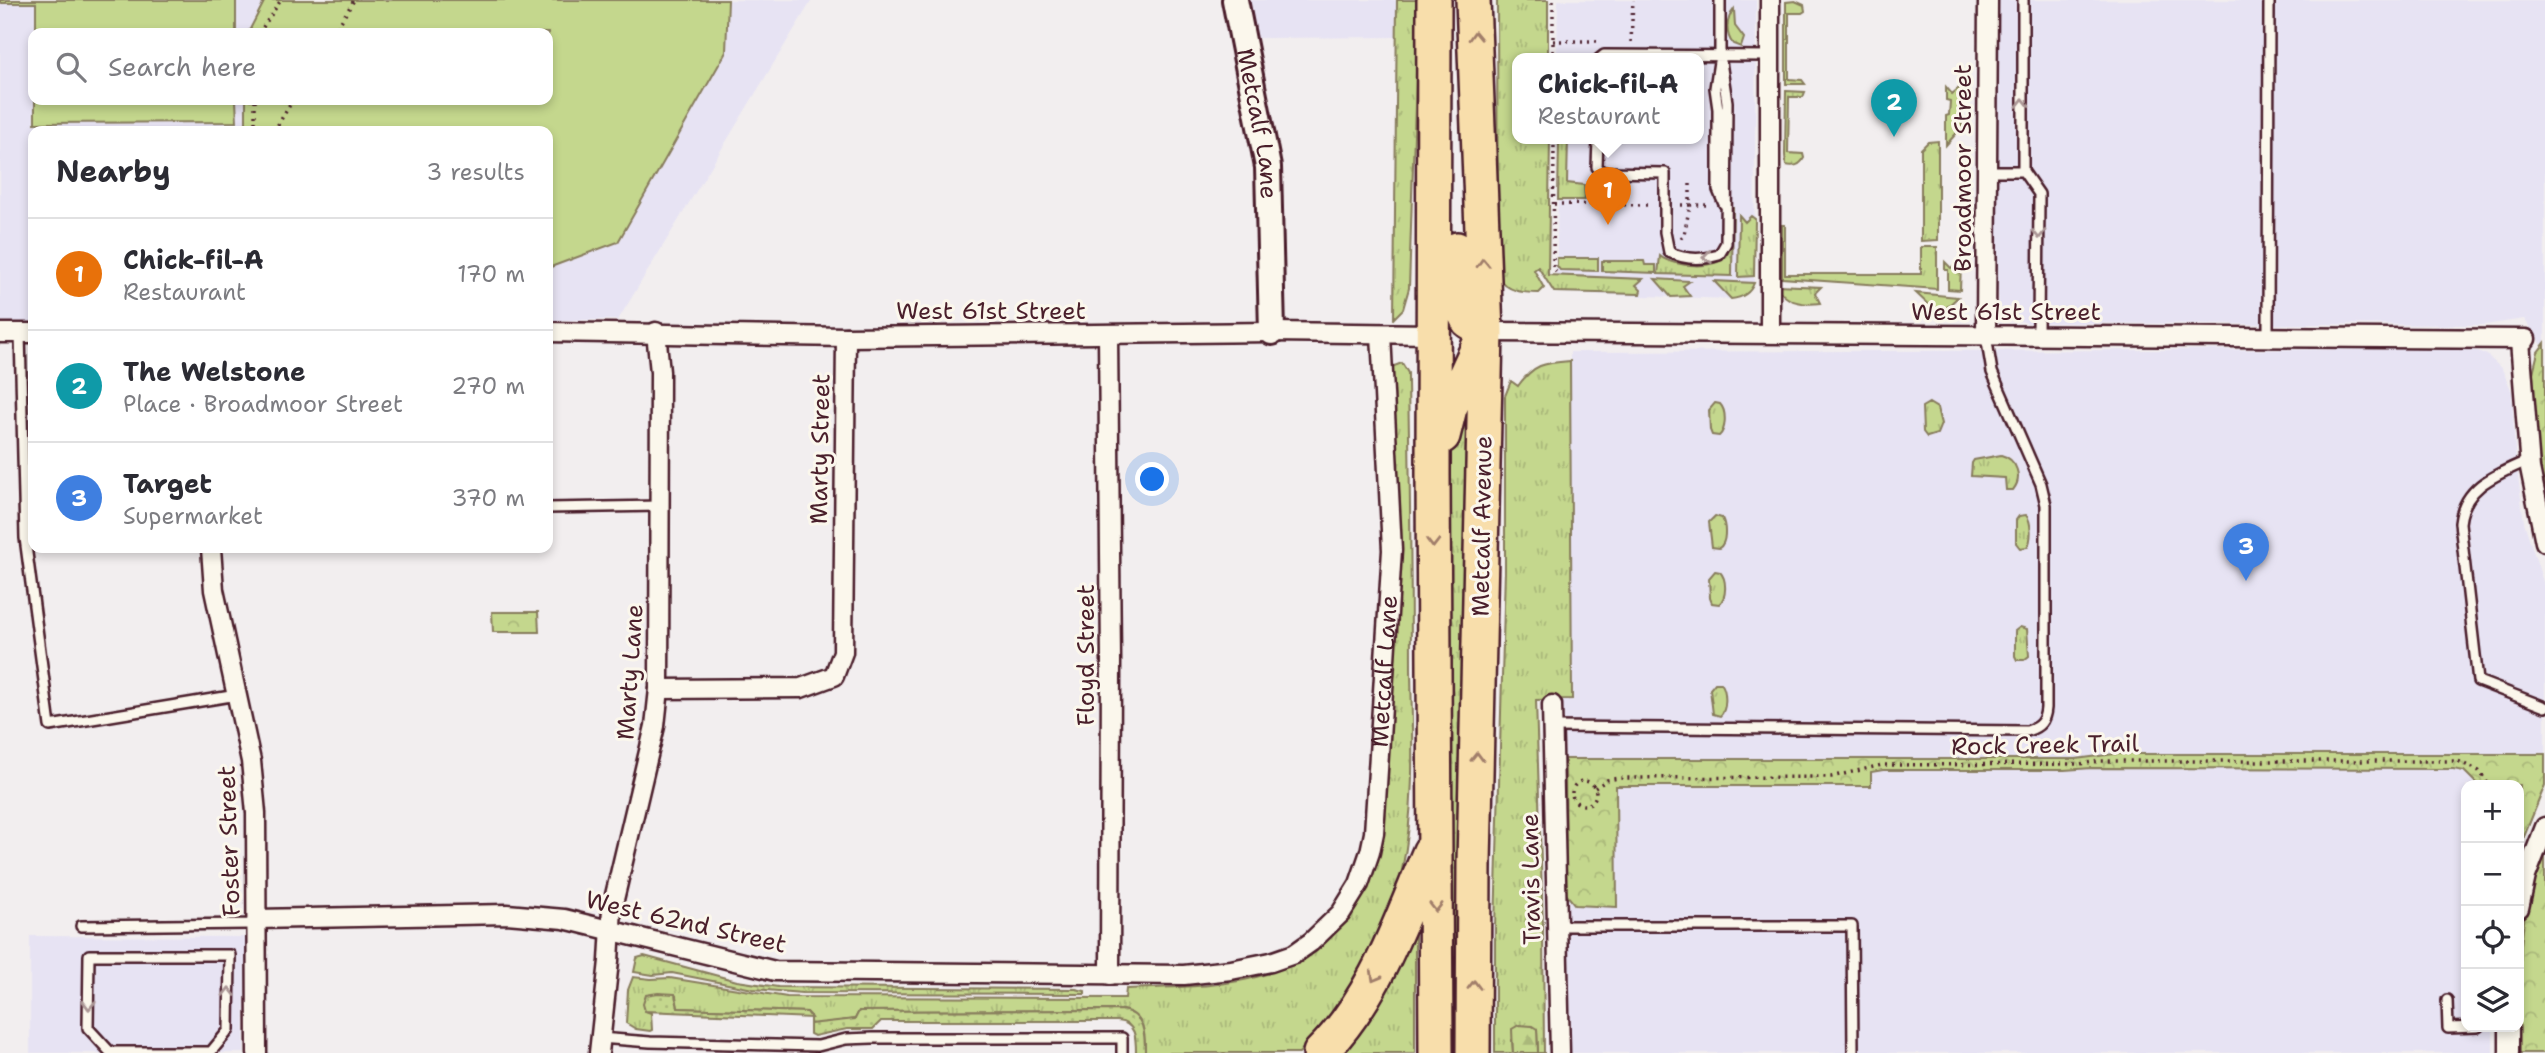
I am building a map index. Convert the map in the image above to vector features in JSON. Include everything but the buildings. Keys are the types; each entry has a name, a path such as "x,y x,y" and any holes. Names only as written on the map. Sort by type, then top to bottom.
{"highway":[{"name":"Metcalf Avenue","path":"1434,0 1436,1053"},
{"name":"Metcalf Avenue","path":"1473,0 1486,332 1474,863 1474,1053"},
{"path":"1433,474 1450,408 1486,332 1468,321 1458,300 1457,222 1434,53"},
{"path":"1320,1053 1364,997 1386,958 1436,839"}],"street":[{"name":"Metcalf Lane","path":"1235,0 1268,167 1272,332"},
{"path":"1770,0 1770,333"},
{"name":"Broadmoor Street","path":"1986,336 1988,0"},
{"name":"West 61st Street","path":"553,332 846,337 1272,332 1434,334"},
{"name":"Marty Lane","path":"599,1046 612,908 655,726 659,689 660,372 656,332"},
{"name":"West 61st Street","path":"1486,332 2523,340 2529,460"},
{"path":"0,333 27,333"},
{"name":"Metcalf Lane","path":"1271,962 1294,954 1311,942 1340,913 1359,884 1374,833 1392,550 1381,334"},
{"name":"Floyd Street","path":"1108,335 1110,975"},
{"name":"Marty Street","path":"659,689 801,688 834,676 843,652 846,337"},
{"path":"2529,460 2545,542"},
{"name":"Foster Street","path":"211,553 214,590 251,761 255,800 257,1053"},
{"name":"Travis Lane","path":"1552,705 1560,1053"},
{"path":"2519,906 2526,876 2545,827"},
{"name":"West 62nd Street","path":"257,919 507,914 574,921 775,971 1184,975 1271,962"},
{"path":"2509,1032 2509,1053"}],"lane":[{"path":"1598,144 1597,167 1602,172 1665,173 1665,232 1669,252 1678,257 1697,259 1719,255 1726,243 1727,102 1720,55 1720,0"},
{"path":"2023,0 2024,171 2039,194 2038,336"},
{"path":"2268,337 2269,0"},
{"path":"1704,55 1770,56"},
{"path":"1987,171 2024,171"},
{"path":"27,333 28,433"},
{"path":"1552,727 2027,731 2040,725 2046,715 2046,505 2041,484 1992,372 1986,336"},
{"path":"2529,460 2479,484 2464,506 2460,523 2478,681 2545,707"},
{"path":"553,508 660,506"},
{"path":"31,553 50,726 237,695"},
{"path":"80,926 249,924 257,919"},
{"path":"1556,926 1852,926 1853,1053"},
{"path":"89,955 230,955 229,1030 209,1053 111,1053 88,1028 89,955"},
{"path":"2446,1000 2448,1028 2461,1028"},
{"path":"599,1046 650,1042 818,1050 846,1039 1122,1038 1122,1053"}],"path":[{"path":"262,28 281,0"},
{"path":"337,28 354,0"},
{"path":"1553,0 1553,53"},
{"path":"1619,42 1632,42 1633,0"},
{"path":"1553,41 1606,41"},
{"path":"255,105 255,126"},
{"path":"277,126 290,105"},
{"path":"1554,144 1553,269 1556,272"},
{"path":"1667,248 1684,235 1690,205 1690,183"},
{"path":"1553,204 1657,205"},
{"path":"1681,205 1706,205"},
{"name":"Rock Creek Trail","path":"1595,788 1607,780 1619,778 1831,777 1882,765 2080,764 2100,761 2458,761 2479,771 2485,780"},
{"path":"1589,782 1595,788 1596,795 1590,804 1579,804 1574,798 1573,790 1577,784 1589,782"}],"shaded area":[{"path":"0,0 812,0 618,320 553,320 553,126 28,126 28,322 0,322"},
{"path":"1243,0 1397,0 1398,37 1250,38"},
{"path":"1558,0 1756,0 1752,289 1743,296 1731,299 1556,293 1559,144 1704,144 1704,53 1557,53"},
{"path":"1999,0 2545,0 2545,343 2543,346 2524,319 2485,325 2027,323 2011,318 2000,308 1997,290"},
{"path":"2478,351 2487,355 2502,369 2512,392 2515,452 2524,522 2545,588 2545,754 2114,754 2076,759 1565,759 1563,699 1572,698 1570,352"},
{"path":"2457,769 2468,774 2473,780 2461,780 2461,1032 2493,1032 2493,1053 1569,1053 1566,894 1575,905 1617,907 1616,786 1871,786 1871,772"},
{"path":"30,936 246,937 244,1053 30,1053"}],"green space":[{"path":"0,0 236,0 236,28 36,28 36,3 0,3"},
{"path":"265,0 728,0 726,52 618,242 553,266 553,126 246,126 246,105 553,105 553,28 251,28"},
{"path":"1397,0 1416,0 1416,73 1409,288 1403,309 1394,318"},
{"path":"1497,0 1548,0 1548,53 1512,53 1512,144 1550,144 1548,275 1643,279 1636,285 1641,290 1640,294 1554,292 1538,267 1534,270 1544,288 1539,293 1511,289 1498,277"},
{"path":"1795,1 1804,5 1805,11 1789,13 1789,79 1802,80 1805,84 1786,84 1786,2"},
{"path":"1734,9 1735,26 1744,38 1741,47 1733,44 1728,31 1729,17"},
{"path":"1946,87 1952,94 1959,88 1962,90 1962,127 1946,145 1946,116 1949,115 1950,101 1946,100"},
{"path":"1786,91 1805,92 1803,97 1789,97 1788,153 1803,154 1804,158 1794,166 1786,165"},
{"path":"35,105 236,105 237,122 35,123"},
{"path":"1938,141 1938,240 1921,241 1921,149 1928,142"},
{"path":"1559,144 1568,144 1567,183 1584,185 1585,200 1558,200"},
{"path":"1730,208 1733,208 1732,276 1658,274 1660,256 1685,265 1706,265 1723,259 1728,253 1730,243"},
{"path":"1739,215 1745,222 1751,216 1755,219 1754,276 1738,277"},
{"path":"1782,225 1785,225 1785,274 1921,274 1921,247 1937,247 1937,289 1782,278"},
{"path":"1557,258 1598,258 1598,271 1560,270"},
{"path":"1602,261 1644,261 1645,265 1656,265 1656,273 1602,271"},
{"path":"1945,262 1951,268 1958,263 1961,265 1960,290 1948,289"},
{"path":"1655,279 1690,281 1683,286 1690,296 1671,297"},
{"path":"1714,281 1754,283 1745,295 1731,299"},
{"path":"1777,285 1821,287 1815,293 1820,303 1795,302 1784,296"},
{"path":"1916,293 1958,297 1946,308 1935,311"},
{"path":"2545,343 2545,510 2535,438 2533,373 2538,352"},
{"path":"1570,361 1572,699 1536,700 1544,1053 1538,1053 1537,1029 1512,1040 1513,1053 1495,1053 1495,927 1505,570 1505,396 1511,381 1518,386 1529,373 1540,366"},
{"path":"1402,363 1408,373 1412,744 1406,845 1395,895 1363,968 1333,1013 1299,1053 1145,1053 1145,1038 1140,1021 1122,1010 859,1011 855,1019 813,1025 810,1024 810,1015 807,1012 678,1008 676,996 648,1012 651,1013 652,1030 636,1029 626,1023 628,990 633,977 670,978 787,997 1125,998 1126,989 1190,987 1249,979 1277,970 1302,957 1326,937 1359,894 1382,839 1401,539 1391,371 1394,366"},
{"path":"1715,403 1720,404 1725,416 1719,436 1712,435 1710,430 1709,410"},
{"path":"1929,403 1937,408 1941,424 1937,434 1927,437 1923,432 1922,407"},
{"path":"1457,420 1468,420 1460,1053 1448,1053 1449,451"},
{"path":"2001,455 2011,460 2017,470 2018,480 2013,490 2006,490 2005,478 1971,476 1974,460"},
{"path":"2026,515 2030,540 2027,547 2020,548 2016,543 2016,520 2019,516"},
{"path":"1715,516 1722,518 1725,530 1725,538 1719,548 1712,547 1709,522"},
{"path":"1715,571 1720,572 1725,584 1724,597 1719,604 1712,603 1710,598 1709,578"},
{"path":"492,612 538,612 539,632 493,632"},
{"path":"2020,627 2027,629 2029,656 2024,660 2017,660 2015,656 2015,631"},
{"path":"1715,683 1721,683 1725,695 1725,705 1720,716 1713,714 1710,689"},
{"path":"2114,754 2545,754 2545,785 2524,837 2524,780 2473,780 2464,771 2453,769 1883,770 1871,772 1871,786 1616,786 1617,907 1575,905 1566,894 1565,759 2076,759"},
{"path":"2545,845 2545,1053 2518,1053 2519,1032 2524,1032 2525,913"},
{"path":"1415,915 1415,1053 1336,1053"},
{"path":"644,956 737,981 778,987 1076,989 1085,991 1085,994 802,993 753,989 672,973 653,975 634,972 637,958"},
{"path":"675,994 678,1008 807,1012 811,1018 645,1011 643,1004 646,995"},
{"path":"859,1011 1130,1012 1139,1020 1144,1032 1145,1053 1136,1053 1134,1032 1128,1025 1117,1021 881,1021 873,1029 847,1029 814,1036 810,1034 810,1024 855,1019"},
{"path":"1519,1025 1537,1029 1538,1053 1513,1053 1512,1029"}],"place":[{"name":"The Welstone","path":"1894,137"},
{"name":"Chick-fil-A","path":"1608,225"},
{"name":"Target","path":"2246,581"}]}
